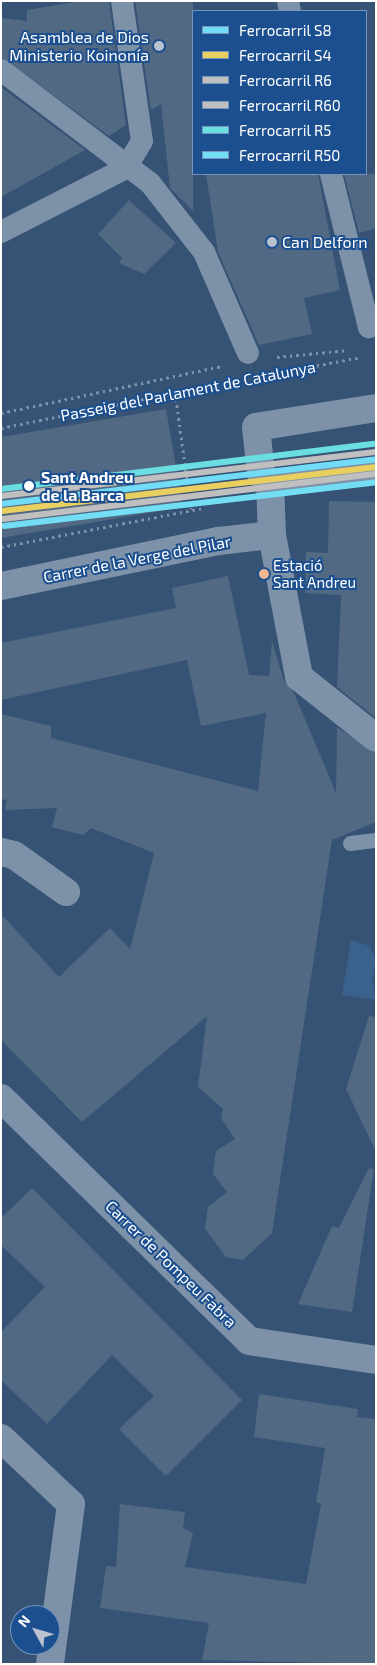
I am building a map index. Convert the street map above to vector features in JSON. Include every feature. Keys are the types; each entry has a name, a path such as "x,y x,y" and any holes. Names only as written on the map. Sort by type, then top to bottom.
{"street":[{"path":"1,232 126,168 142,141 122,1"},
{"path":"1,70 126,168 150,183 204,252 250,358"},
{"path":"331,175 369,327"},
{"path":"376,408 256,428 261,474 270,483 272,535 300,677 376,738"},
{"path":"270,483 376,471"},
{"name":"Carrer de la Verge del Pilar","path":"1,586 219,541 272,535"},
{"path":"1,852 14,855 66,892"},
{"name":"Carrer de Pompeu Fabra","path":"1,1098 249,1341 376,1360"},
{"path":"1,1438 71,1504 50,1664"}],"lane":[{"path":"350,844 376,840"}],"path":[{"path":"1,413 250,358 352,349"},
{"name":"Passeig del Parlament de Catalunya","path":"267,375 364,357"},
{"name":"Passeig del Parlament de Catalunya","path":"1,428 241,380"},
{"path":"175,392 191,509"},
{"path":"1,547 214,506"}],"water":[{"path":"351,940 370,946 376,961 372,980 376,1000 342,995"}],"building":[{"path":"80,1 109,1 126,125 109,136 1,57 1,18 27,21 27,10"},
{"path":"135,1 193,1 193,211 170,188 161,104 151,110"},
{"path":"1,87 85,150 1,197"},
{"path":"376,174 376,228 359,233 344,175"},
{"path":"206,175 318,175 340,290 304,298 312,334 259,345 218,252"},
{"path":"129,200 176,243 144,274 119,263 122,258 98,234"},
{"name":"Sant Andreu de la Barca","path":"166,409 183,507 1,538 1,437"},
{"path":"329,501 376,502 376,718 337,687 341,595 305,593 306,552 328,553"},
{"path":"228,576 249,675 269,676 272,641 284,681 294,693 336,793 337,727 376,753 376,822 332,840 272,1233 243,1260 226,1257 205,1229 208,1207 227,1192 213,1174 216,1151 235,1139 221,1118 223,1109 198,1087 207,1016 82,1122 1,1040 1,914 59,977 110,928 130,949 154,853 91,828 83,835 52,827 57,808 5,810 7,800 1,799 1,714 51,726 51,738 258,791 266,713 201,726 187,660 1,700 1,643 176,608 172,588"},
{"path":"369,1016 376,1017 376,1152 346,1089"},
{"path":"369,1168 374,1169 352,1312 298,1304 332,1226 339,1228"},
{"path":"32,1188 242,1400 166,1476 119,1429 154,1396 112,1355 47,1424 1,1380 1,1332 45,1287 1,1245 1,1218"},
{"path":"259,1394 358,1409 357,1417 376,1419 376,1664 202,1660 209,1623 100,1608 106,1566 116,1567 120,1504 185,1512 183,1528 193,1533 185,1567 306,1584 321,1504 316,1502 325,1448 254,1437"}],"rail line":[{"name":"R5","path":"1,489 374,444"},
{"name":"R6","path":"1,496 375,452"},
{"name":"S8","path":"1,504 376,459"},
{"name":"S4","path":"2,511 376,467"},
{"name":"R60","path":"3,519 376,474"},
{"name":"R50","path":"4,526 376,482"}],"place":[{"name":"Asamblea de Dios Ministerio Koinonía","path":"159,46"},
{"name":"Can Delforn","path":"272,242"},
{"name":"Sant Andreu de la Barca","path":"29,486"},
{"name":"Estació Sant Andreu","path":"264,574"}]}
